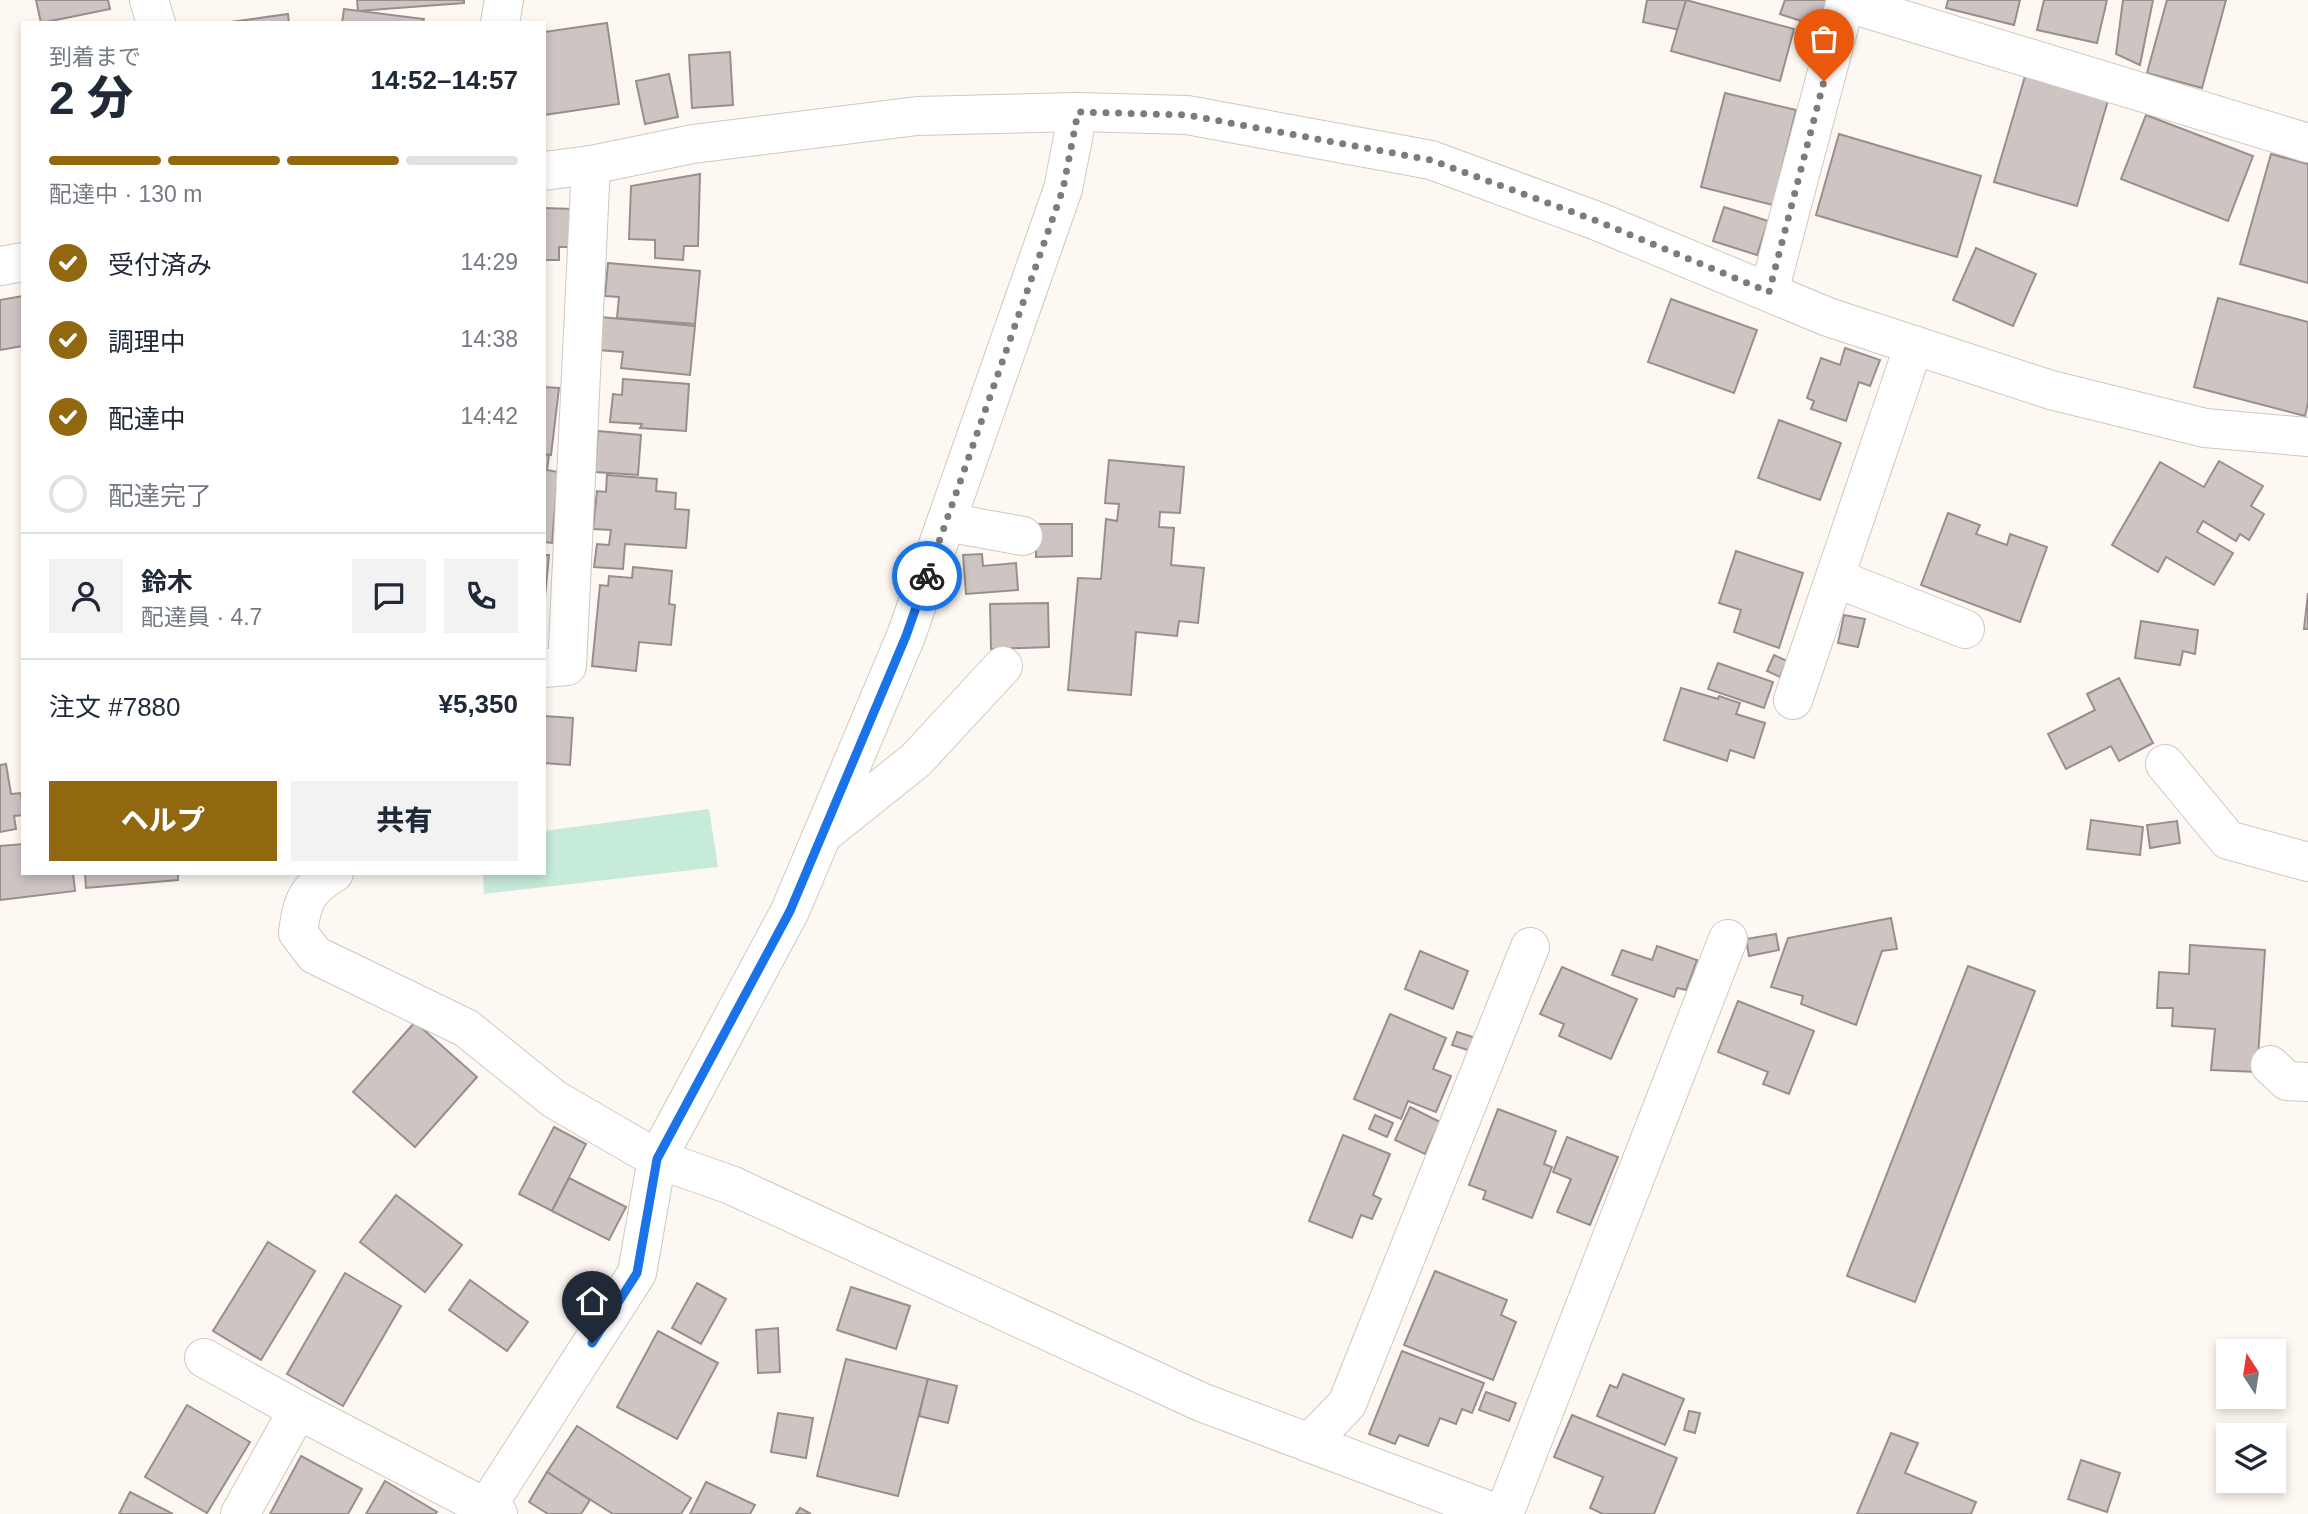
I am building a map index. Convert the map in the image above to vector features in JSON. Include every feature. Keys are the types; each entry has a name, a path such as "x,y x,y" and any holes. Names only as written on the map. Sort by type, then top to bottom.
{"street":[{"path":"149,0 155,21"},
{"path":"500,21 504,0"},
{"path":"1769,292 1845,1 2308,143"},
{"path":"204,1358 488,1512 637,1273 657,1159 790,911 906,636 1063,189 1078,112"},
{"path":"546,171 591,165 694,144 917,116 1078,112 1187,115 1431,160 1597,221 1829,317 2051,390 2205,428 2308,437"},
{"path":"546,668 567,666 591,165"},
{"path":"0,266 21,262"},
{"path":"1793,700 1914,345"},
{"path":"946,523 1023,536"},
{"path":"1835,578 1965,629"},
{"path":"822,835 916,760 1003,666"},
{"path":"2165,764 2228,841 2308,862"},
{"path":"331,875 318,883 302,905 298,933 314,955 466,1028 554,1099 657,1159 731,1185 1201,1402 1498,1514"},
{"path":"1504,1514 1728,939"},
{"path":"1309,1443 1347,1404 1530,947"},
{"path":"2270,1065 2287,1081 2308,1082"},
{"path":"240,1514 298,1410"}],"green space":[{"path":"709,809 718,867 484,894 483,875 546,875 546,831"}],"building":[{"path":"36,0 108,0 110,9 41,21"},
{"path":"357,0 464,0 464,3 358,11"},
{"path":"1647,0 1686,0 1680,30 1643,22"},
{"path":"1686,0 1794,29 1780,81 1671,51"},
{"path":"1785,0 1828,0 1819,27 1780,14"},
{"path":"1948,0 2020,0 2014,25 1946,8"},
{"path":"2044,0 2107,0 2097,43 2037,30"},
{"path":"2123,0 2153,0 2140,65 2116,54"},
{"path":"2167,0 2226,0 2202,88 2147,73"},
{"path":"344,9 424,19 424,21 342,21"},
{"path":"288,14 289,21 237,21"},
{"path":"607,23 619,104 546,115 546,32"},
{"path":"730,52 733,105 692,108 689,55"},
{"path":"2026,73 2109,97 2077,206 1994,182"},
{"path":"669,74 678,117 645,124 636,81"},
{"path":"1725,93 1796,110 1773,205 1701,187"},
{"path":"2146,115 2253,156 2228,221 2121,179"},
{"path":"1839,134 1981,176 1957,257 1816,215"},
{"path":"2271,154 2308,164 2308,283 2240,264"},
{"path":"700,174 698,246 684,246 683,260 655,258 655,240 629,239 631,186"},
{"path":"1724,207 1768,221 1757,255 1713,241"},
{"path":"546,208 573,209 572,247 559,247 559,260 546,260"},
{"path":"1976,248 2036,274 2013,326 1953,300"},
{"path":"608,263 700,271 695,324 617,318 619,297 605,296"},
{"path":"21,296 21,346 0,350 0,300"},
{"path":"2218,298 2308,322 2308,403 2305,416 2194,387"},
{"path":"1671,299 1757,330 1734,393 1648,362"},
{"path":"601,317 695,326 690,375 621,368 623,352 598,350"},
{"path":"1845,348 1880,360 1870,386 1859,382 1846,421 1811,409 1814,401 1807,398 1821,358 1840,365"},
{"path":"623,379 689,384 686,431 640,428 642,424 610,422 613,394 622,395"},
{"path":"546,387 559,388 551,455 546,454"},
{"path":"1779,420 1841,443 1820,500 1758,478"},
{"path":"598,431 641,435 638,475 595,472"},
{"path":"546,455 549,455 547,470 558,472 552,543 546,542"},
{"path":"1109,460 1184,467 1180,513 1160,512 1159,527 1174,528 1171,565 1204,568 1198,623 1179,621 1177,636 1136,632 1131,695 1068,690 1078,578 1101,579 1106,519 1117,521 1119,504 1105,503"},
{"path":"2219,461 2263,486 2251,506 2264,514 2249,540 2240,534 2236,541 2203,521 2197,532 2233,553 2214,585 2166,557 2158,572 2112,545 2160,462 2204,487"},
{"path":"607,475 657,479 656,491 676,493 675,509 689,510 686,548 625,544 623,569 594,567 597,544 609,545 611,530 593,529 597,491 606,492"},
{"path":"1948,513 1980,525 1976,534 2007,545 2010,534 2047,547 2020,622 1921,585"},
{"path":"1036,524 1072,524 1072,556 1036,557"},
{"path":"1736,551 1803,573 1779,648 1734,632 1741,610 1719,603"},
{"path":"982,554 983,566 1016,563 1018,590 966,594 963,555"},
{"path":"546,555 549,555 546,586"},
{"path":"633,567 672,571 669,604 675,605 671,645 639,642 636,671 592,666 600,585 608,586 609,576 632,578"},
{"path":"2308,593 2308,629 2304,629"},
{"path":"1048,603 1049,647 991,649 990,604"},
{"path":"1844,615 1865,619 1858,647 1838,643"},
{"path":"2141,621 2198,630 2195,654 2183,651 2180,665 2135,658"},
{"path":"1774,655 1787,661 1780,677 1767,671"},
{"path":"1718,663 1773,682 1764,708 1708,689"},
{"path":"2119,678 2153,743 2119,761 2111,746 2066,769 2048,734 2095,710 2087,694"},
{"path":"1681,688 1740,703 1736,714 1765,723 1754,758 1730,750 1727,761 1664,740"},
{"path":"546,716 573,718 570,765 546,763"},
{"path":"6,764 11,794 21,793 21,815 14,816 16,829 0,832 0,765"},
{"path":"2091,820 2143,827 2140,855 2087,849"},
{"path":"2177,821 2180,843 2150,848 2147,825"},
{"path":"21,844 21,875 73,875 75,891 0,900 0,846"},
{"path":"85,875 178,875 178,880 86,888"},
{"path":"1891,918 1897,949 1882,951 1856,1025 1801,1004 1803,996 1771,987 1788,938"},
{"path":"1776,934 1779,950 1749,956 1746,939"},
{"path":"2190,945 2265,950 2257,1072 2211,1070 2215,1029 2172,1026 2173,1008 2157,1008 2159,972 2189,974"},
{"path":"1657,946 1697,960 1686,990 1677,988 1674,997 1612,975 1622,950 1652,960"},
{"path":"1420,951 1468,971 1453,1009 1405,989"},
{"path":"1968,966 2035,991 1915,1302 1847,1276"},
{"path":"1562,967 1637,999 1611,1059 1559,1036 1564,1024 1540,1014"},
{"path":"1738,1001 1814,1031 1789,1094 1763,1084 1768,1072 1718,1052"},
{"path":"1390,1014 1446,1038 1433,1069 1451,1076 1436,1112 1408,1101 1401,1119 1354,1099"},
{"path":"415,1022 477,1077 415,1147 353,1092"},
{"path":"1457,1032 1476,1038 1471,1051 1452,1045"},
{"path":"1410,1107 1440,1122 1425,1154 1395,1140"},
{"path":"1498,1109 1556,1131 1544,1164 1552,1167 1532,1218 1483,1199 1486,1191 1469,1185"},
{"path":"1375,1115 1393,1123 1387,1137 1369,1129"},
{"path":"554,1127 586,1144 552,1211 519,1194"},
{"path":"1343,1135 1390,1154 1373,1195 1381,1199 1372,1219 1361,1215 1352,1238 1309,1221"},
{"path":"1567,1137 1618,1157 1590,1225 1557,1212 1571,1179 1553,1172"},
{"path":"569,1178 626,1207 609,1240 552,1211"},
{"path":"396,1195 462,1245 425,1292 360,1242"},
{"path":"268,1242 315,1271 261,1360 213,1331"},
{"path":"1435,1271 1507,1300 1501,1315 1516,1322 1493,1380 1404,1345"},
{"path":"345,1273 401,1306 343,1406 287,1374"},
{"path":"470,1280 528,1322 507,1351 449,1310"},
{"path":"697,1283 726,1299 701,1344 672,1328"},
{"path":"851,1287 910,1306 896,1349 837,1330"},
{"path":"778,1328 780,1372 758,1373 756,1330"},
{"path":"658,1331 718,1363 677,1439 617,1407"},
{"path":"1402,1351 1484,1383 1472,1413 1462,1409 1456,1424 1440,1418 1428,1446 1399,1435 1395,1444 1369,1434"},
{"path":"846,1359 928,1379 898,1496 817,1476"},
{"path":"1623,1374 1684,1399 1665,1445 1597,1416 1610,1385 1617,1388"},
{"path":"928,1379 957,1386 948,1423 919,1416"},
{"path":"1486,1392 1516,1403 1509,1421 1479,1410"},
{"path":"187,1405 250,1442 207,1513 145,1477"},
{"path":"1689,1411 1700,1413 1695,1433 1684,1430"},
{"path":"778,1413 813,1418 806,1458 771,1452"},
{"path":"1572,1415 1677,1458 1654,1514 1603,1514 1590,1508 1603,1477 1554,1457"},
{"path":"577,1426 691,1498 681,1514 613,1514 547,1472"},
{"path":"1891,1433 1918,1443 1905,1473 1976,1502 1971,1514 1857,1514"},
{"path":"301,1456 362,1489 348,1514 270,1514"},
{"path":"2081,1460 2120,1473 2107,1512 2068,1499"},
{"path":"547,1472 590,1500 581,1514 548,1514 529,1502"},
{"path":"385,1481 437,1512 366,1514"},
{"path":"706,1482 755,1505 750,1514 690,1514"},
{"path":"130,1492 173,1514 119,1514"},
{"path":"800,1508 811,1514 796,1514"}],"way so far":[{"path":"927,576 1063,189 1078,112 1187,115 1431,160 1597,221 1769,292 1824,81"}],"route":[{"path":"592,1343 637,1273 657,1159 790,911 906,636 927,576"}]}
